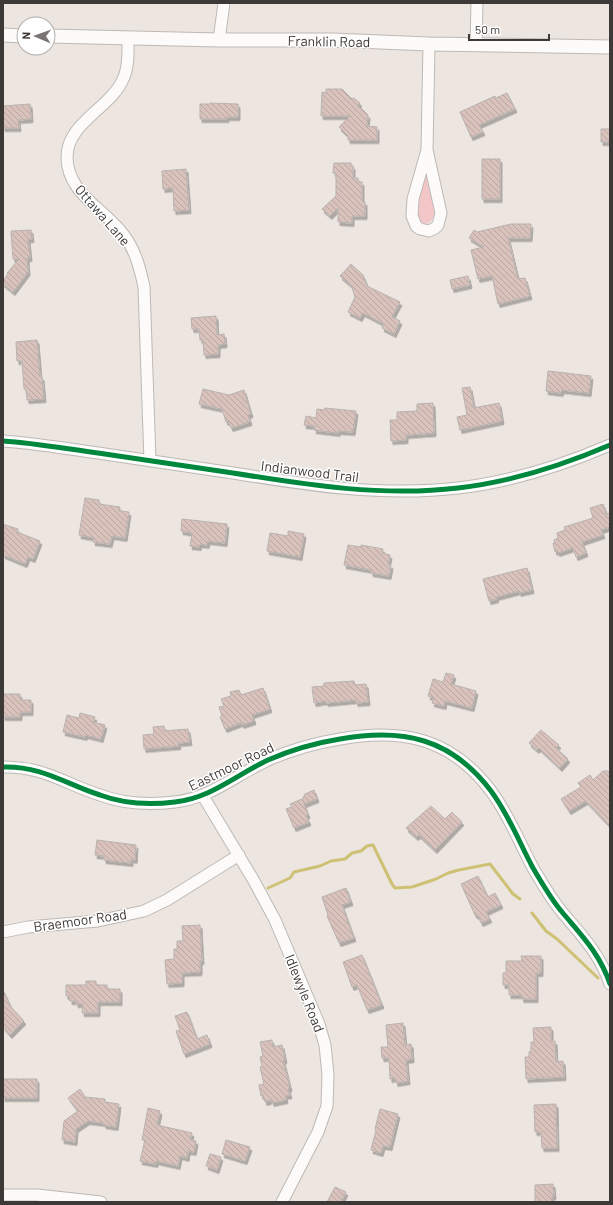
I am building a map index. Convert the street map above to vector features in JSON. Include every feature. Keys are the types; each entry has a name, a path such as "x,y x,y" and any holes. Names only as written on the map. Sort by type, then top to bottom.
{"street":[{"path":"219,40 224,3"},
{"path":"476,45 477,3"},
{"path":"3,35 16,36"},
{"name":"Franklin Road","path":"56,36 219,40 332,40 429,44 610,47"},
{"name":"Ottawa Lane","path":"128,38 126,66 124,76 118,88 110,99 85,122 72,138 67,155 70,174 80,191 128,240 133,249 142,276 144,287 150,461"},
{"path":"427,150 412,208 413,221 420,229 430,230 435,228 440,222 441,213 427,150 429,44"},
{"name":"Indianwood Trail","path":"3,441 324,487 376,491 463,487 512,479 533,474 610,445"},
{"name":"Eastmoor Road","path":"3,767 26,768 44,772 61,778 90,792 119,800 143,803 174,802 190,800 203,796 267,761 298,749 333,740 355,736 385,734 415,738 429,742 442,748 466,764 491,792 507,816 541,882 556,905 588,942 601,963 610,984"},
{"name":"Idlewyle Road","path":"203,796 258,886 275,920 318,1024 327,1058 328,1098 323,1119 282,1202"},
{"name":"Braemoor Road","path":"3,932 98,921 144,911 167,900 239,855"},
{"path":"3,1195 44,1196 101,1202"}],"shaded area":[{"path":"426,170 433,191 435,208 434,215 426,224 419,222 417,216 417,202"}],"building":[{"path":"326,89 342,89 352,99 354,98 360,103 358,105 368,115 367,126 377,127 377,140 348,140 348,136 339,127 350,116 321,116 322,92 326,93"},
{"path":"507,93 515,109 479,125 483,132 471,137 460,112 495,96 496,98"},
{"path":"30,104 31,119 18,120 19,128 3,128 3,106"},
{"path":"200,104 238,104 238,117 227,117 227,119 200,119"},
{"path":"601,129 610,129 610,142 601,142"},
{"path":"482,159 500,159 500,199 482,199"},
{"path":"334,163 351,163 351,166 353,166 353,178 358,178 358,182 362,182 362,201 365,202 365,216 352,216 352,223 338,222 338,208 330,216 322,209 336,196 336,173 333,173"},
{"path":"186,169 189,210 174,211 173,188 163,189 162,171"},
{"path":"511,224 531,224 530,238 508,238 518,279 525,278 530,296 498,304 492,276 478,279 471,250 484,247 469,238 474,230 477,232"},
{"path":"31,230 32,239 28,239 30,258 27,258 28,272 13,292 3,284 3,281 8,274 7,273 19,259 13,259 11,231"},
{"path":"351,264 363,275 367,286 400,302 392,317 400,321 394,334 382,328 384,324 363,313 360,318 348,312 355,297 351,285 340,276"},
{"path":"468,276 470,285 452,289 450,280"},
{"path":"216,316 217,335 224,334 225,344 218,345 218,354 204,355 203,340 200,340 199,329 192,329 191,318"},
{"path":"37,340 40,377 42,377 44,399 27,400 26,389 24,389 22,361 17,361 16,342"},
{"path":"548,371 591,376 589,393 562,390 561,393 546,391"},
{"path":"470,387 474,408 499,403 502,421 460,430 457,417 467,415 462,388"},
{"path":"203,389 229,395 244,390 251,414 248,415 250,422 231,428 228,421 226,422 222,409 199,404"},
{"path":"433,403 434,433 406,435 406,440 391,441 390,420 397,420 397,412 417,411 417,404"},
{"path":"325,408 356,411 353,432 338,431 338,433 314,430 315,426 304,425 306,416 316,418 317,409 324,410"},
{"path":"85,498 99,500 99,504 120,507 119,511 129,512 125,538 112,536 110,544 93,542 94,538 79,535"},
{"path":"603,504 606,514 610,513 610,527 601,530 603,535 582,542 586,553 576,557 573,548 558,553 557,551 555,552 553,543 555,543 554,540 558,538 557,533 565,530 564,527 593,518 590,508"},
{"path":"182,519 227,524 225,543 208,541 207,545 200,544 199,547 190,546 192,533 181,531"},
{"path":"3,524 18,529 17,532 40,541 33,559 28,557 25,564 3,555"},
{"path":"288,531 304,534 300,557 267,551 270,533 288,536"},
{"path":"348,545 361,547 361,545 383,549 382,553 390,555 388,565 391,565 389,576 371,573 371,570 344,565"},
{"path":"527,568 532,590 519,593 519,591 496,597 497,599 489,601 483,579"},
{"path":"446,673 454,675 451,684 476,691 472,708 445,701 444,706 432,703 434,698 428,696 433,679 443,682"},
{"path":"354,681 355,685 366,684 368,702 356,703 356,700 314,703 312,687 324,686 324,683"},
{"path":"263,688 270,709 252,715 254,721 242,725 241,723 225,729 220,717 222,716 219,707 224,706 221,699 231,696 230,692 239,690 241,695"},
{"path":"3,694 20,694 20,700 31,700 31,712 20,712 20,717 3,717"},
{"path":"80,713 95,717 93,722 105,725 101,739 86,735 85,737 63,732 67,715 79,718"},
{"path":"164,726 164,731 188,729 190,742 178,743 179,746 144,749 143,735 154,734 153,727"},
{"path":"541,730 559,745 556,748 568,759 560,768 539,748 537,750 529,743"},
{"path":"603,771 608,771 610,773 610,826 586,801 569,811 561,799 581,787 578,783 590,775 593,780"},
{"path":"314,790 317,799 304,804 308,815 306,816 309,822 294,828 286,809 292,807 290,804 302,800 305,794"},
{"path":"431,806 445,819 452,812 462,822 435,850 419,835 416,837 406,828"},
{"path":"97,840 136,845 135,860 131,859 131,863 104,860 104,856 95,855"},
{"path":"478,876 488,897 495,893 501,905 486,912 490,919 481,923 478,916 475,915 461,884"},
{"path":"346,888 351,902 342,905 354,938 339,943 327,916 328,915 322,897"},
{"path":"200,925 202,961 200,961 200,972 182,973 182,983 167,984 165,960 174,959 174,949 177,949 177,941 183,941 182,926"},
{"path":"362,955 382,1005 367,1010 357,985 352,987 343,962"},
{"path":"521,956 541,956 541,973 536,973 536,999 522,999 521,995 509,995 509,985 503,985 503,973 506,973 506,961 522,961"},
{"path":"86,981 96,981 96,985 107,985 107,989 120,989 120,1002 98,1002 98,1013 82,1013 83,1004 76,1004 76,1001 70,1001 70,996 66,996 66,985 86,985"},
{"path":"3,990 11,1007 24,1021 10,1035 3,1027"},
{"path":"187,1012 197,1039 207,1035 210,1044 184,1054 176,1031 180,1030 175,1016"},
{"path":"403,1023 405,1045 411,1044 412,1059 406,1060 408,1081 396,1083 395,1078 390,1079 389,1058 382,1058 381,1047 388,1047 386,1025"},
{"path":"551,1027 551,1041 555,1041 556,1062 563,1061 564,1077 526,1079 525,1057 529,1057 531,1042 534,1042 533,1028"},
{"path":"272,1040 273,1047 282,1045 285,1060 283,1060 290,1088 288,1089 290,1095 285,1096 286,1100 272,1103 272,1100 265,1102 263,1095 261,1096 259,1085 264,1084 260,1067 262,1066 260,1057 263,1056 260,1042"},
{"path":"3,1079 37,1079 37,1098 3,1098"},
{"path":"80,1089 85,1097 105,1099 105,1102 119,1104 116,1127 104,1125 104,1123 88,1121 76,1129 75,1142 62,1140 64,1121 78,1111 68,1098"},
{"path":"556,1104 557,1148 542,1148 541,1132 535,1132 534,1105"},
{"path":"148,1108 160,1111 157,1125 192,1133 190,1140 196,1141 194,1152 188,1151 187,1158 180,1156 178,1166 156,1161 156,1164 140,1161 145,1140 142,1140"},
{"path":"380,1109 398,1114 390,1147 383,1146 381,1153 371,1150"},
{"path":"226,1140 250,1147 245,1161 222,1154"},
{"path":"210,1154 221,1157 217,1170 206,1166"},
{"path":"553,1184 554,1196 552,1196 552,1202 535,1202 535,1185"},
{"path":"335,1187 346,1192 341,1202 327,1202"}],"waterway":[{"path":"268,888 290,878 294,872 320,866 331,861 345,859 352,853 361,851 367,846 373,845 395,888 412,887 436,879 448,873 490,864 513,894 520,899"},
{"path":"532,913 546,931 557,939 598,978"}],"cycle path":[{"path":"3,441 51,446 289,482 346,488 402,491 458,488 497,482 536,472 573,460 610,445"},
{"path":"3,767 30,769 53,776 87,791 118,800 137,803 166,803 188,800 200,796 268,760 294,750 321,743 363,736 385,735 424,741 442,748 459,759 476,773 491,791 509,819 543,885 558,907 596,954 610,984"}]}
